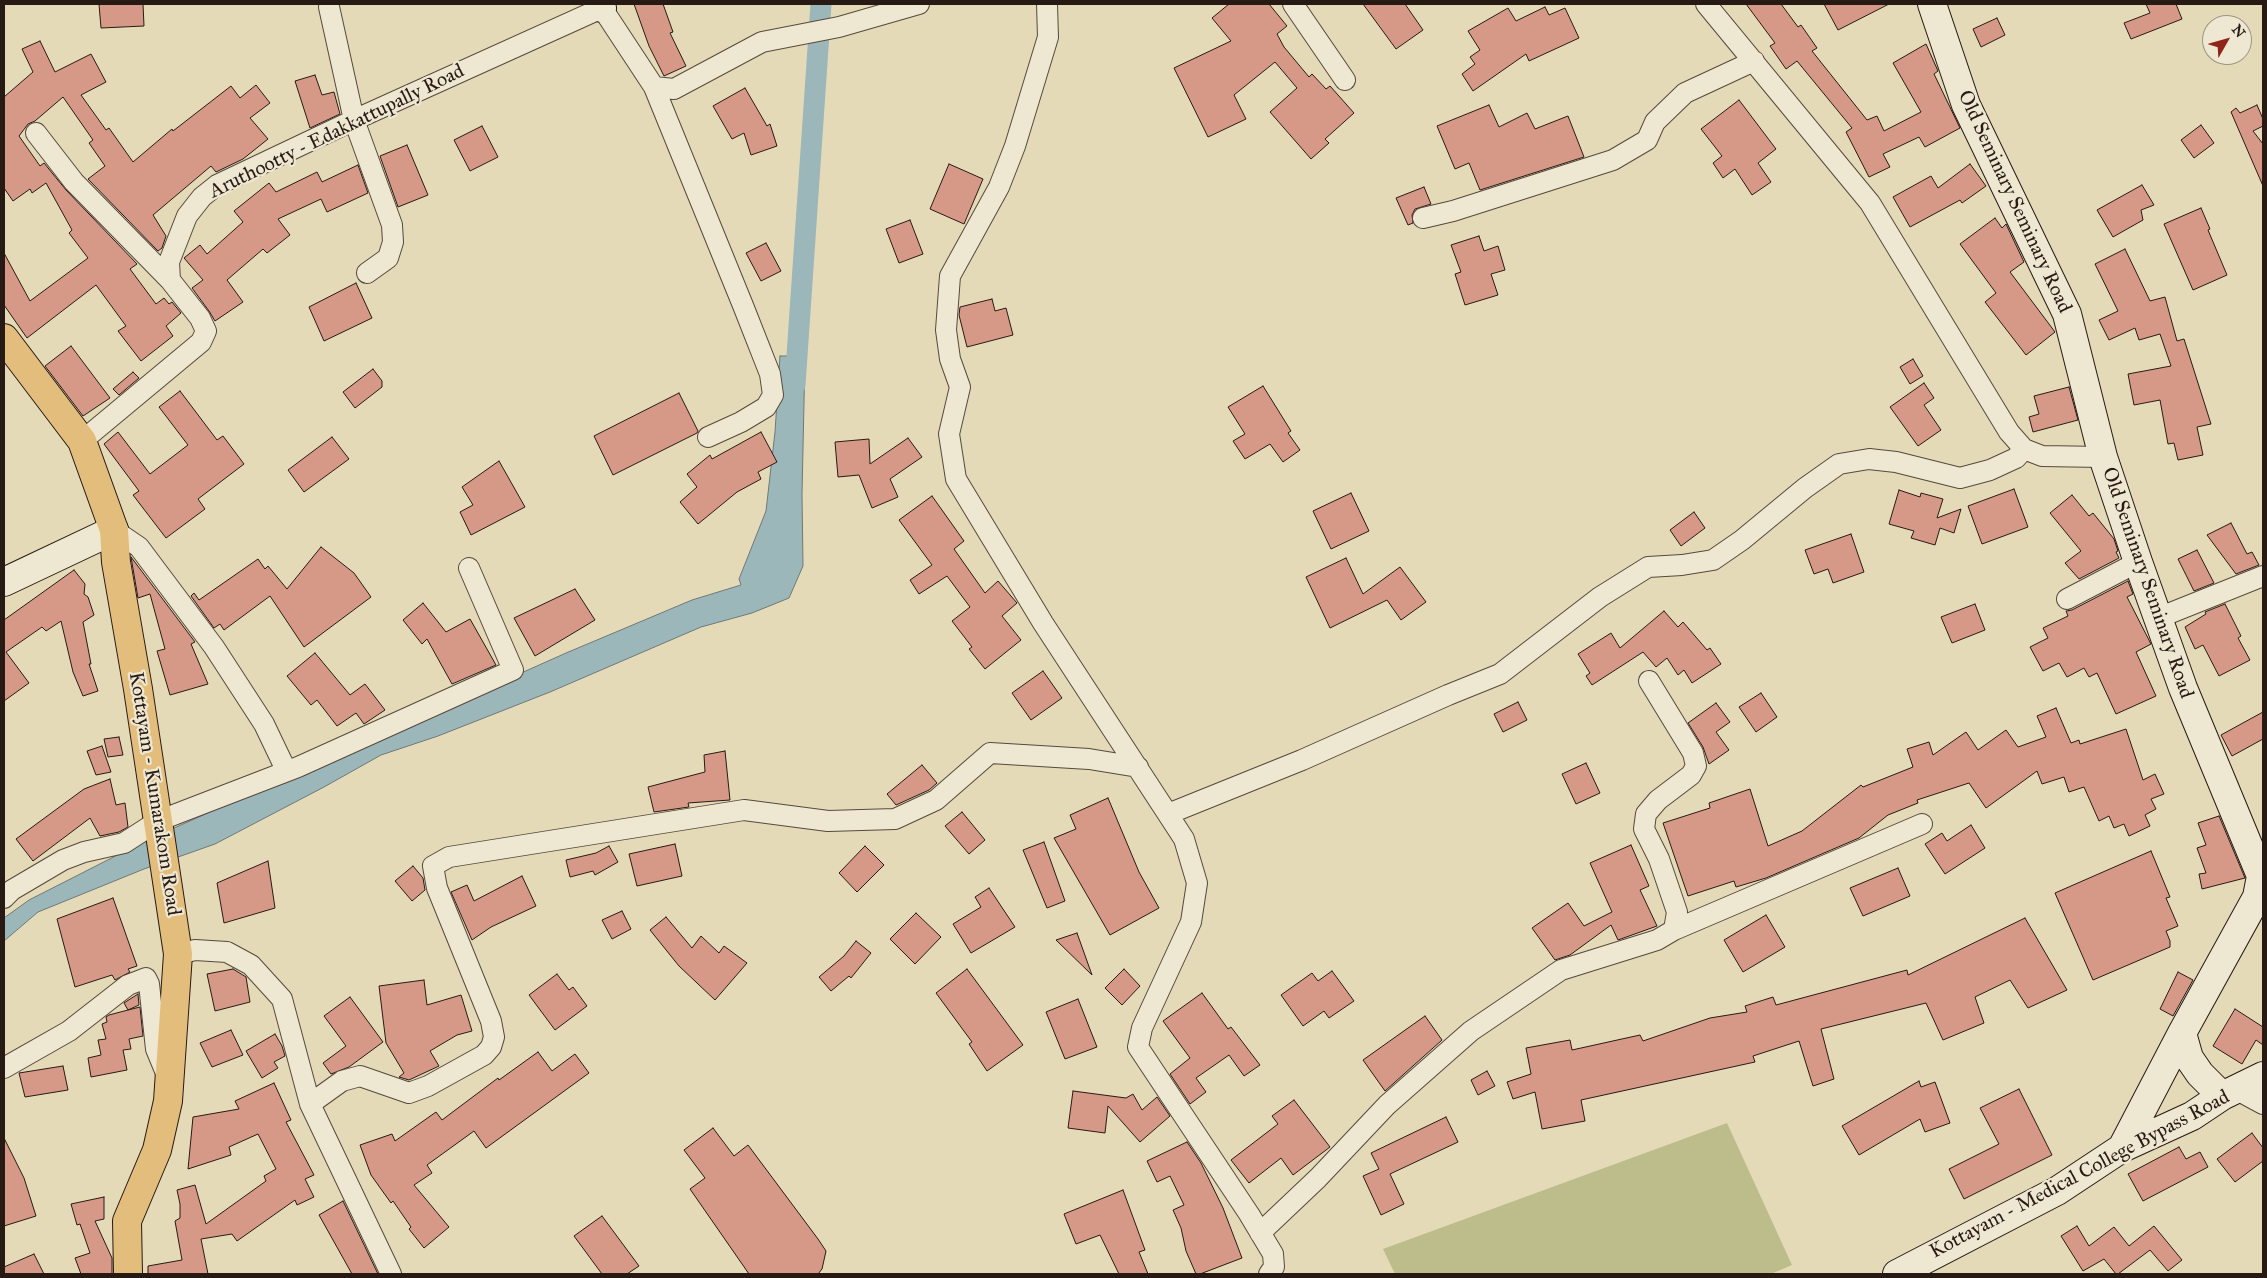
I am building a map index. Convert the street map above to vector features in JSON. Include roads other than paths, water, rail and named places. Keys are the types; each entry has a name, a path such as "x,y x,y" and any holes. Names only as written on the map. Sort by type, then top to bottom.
{"main road":[{"name":"Old Seminary Seminary Road","path":"1932,4 1966,104 2067,314 2103,457 2138,562 2214,764 2262,875 2257,897 2122,1148"},
{"name":"Kottayam - Kumarakom Road","path":"4,338 82,441 114,530 116,562 138,689 178,954 168,1101 157,1150 127,1221 128,1274"},
{"path":"4,582 114,530"},
{"path":"2182,1034 2188,1058 2200,1074 2230,1093"},
{"name":"Kottayam - Medical College Bypass Road","path":"1897,1274 2057,1191 2122,1148 2192,1116 2263,1076"}],"street":[{"path":"654,87 674,89 762,42 839,27 919,4"},
{"path":"1047,4 1048,36 1015,146 999,187 950,276 946,330 950,359 960,387 949,434 956,479 1043,623 1184,839 1197,883 1191,922 1142,1028 1138,1047 1260,1233 1272,1254 1272,1270"},
{"path":"1293,4 1345,80"},
{"path":"1706,4 1870,202 2009,432 2024,449 2042,456 2103,457"},
{"path":"601,6 654,87 770,374 773,395 766,408 742,422 708,437"},
{"name":"Aruthootty - Edakkattupally Road","path":"170,280 169,262 187,216 202,197 217,185 601,6"},
{"path":"329,7 354,120 392,225 393,242 388,258 367,273"},
{"path":"1422,218 1453,211 1613,160 1647,140 1655,122 1685,93 1754,61"},
{"path":"36,133 74,182 170,280 200,318 206,331 201,342 82,441"},
{"path":"1168,814 1302,760 1439,698 1500,674 1600,597 1648,567 1682,565 1713,560 1742,540 1805,488 1839,464 1869,459 1896,462 1960,478 1990,470 2016,458 2024,449"},
{"path":"114,530 139,547 214,647 264,724 286,770"},
{"path":"2067,599 2138,562"},
{"path":"4,898 12,890 63,860 84,852 124,843 158,824 513,670 469,568"},
{"path":"2158,618 2263,576"},
{"path":"1649,681 1693,753 1696,766 1691,774 1658,800 1646,814 1644,829 1659,859 1677,912 1674,930"},
{"path":"310,1104 342,1081 360,1076 409,1093 428,1086 484,1055 491,1047 494,1037 491,1021 437,888 433,866 448,857 744,810 828,822 895,819 936,800 990,753 1089,759 1138,767"},
{"path":"1260,1233 1318,1178 1387,1105 1471,1031 1562,970 1657,940 1674,930 1922,824"},
{"path":"178,954 195,950 227,952 251,965 282,998 310,1104 391,1274"},
{"path":"4,1068 69,1032 122,989 140,979 146,978 149,984 156,1049 169,1083"},
{"path":"2230,1093 2263,1104"}],"water":[{"path":"780,356 805,356 802,494 803,566 789,598 752,613 701,627 550,692 438,736 381,755 215,844 144,869 38,912 4,941 4,918 29,900 145,841 566,653 692,600 741,585 739,579 766,511 775,432"}],"waterway":[{"path":"795,385 821,4"}]}
